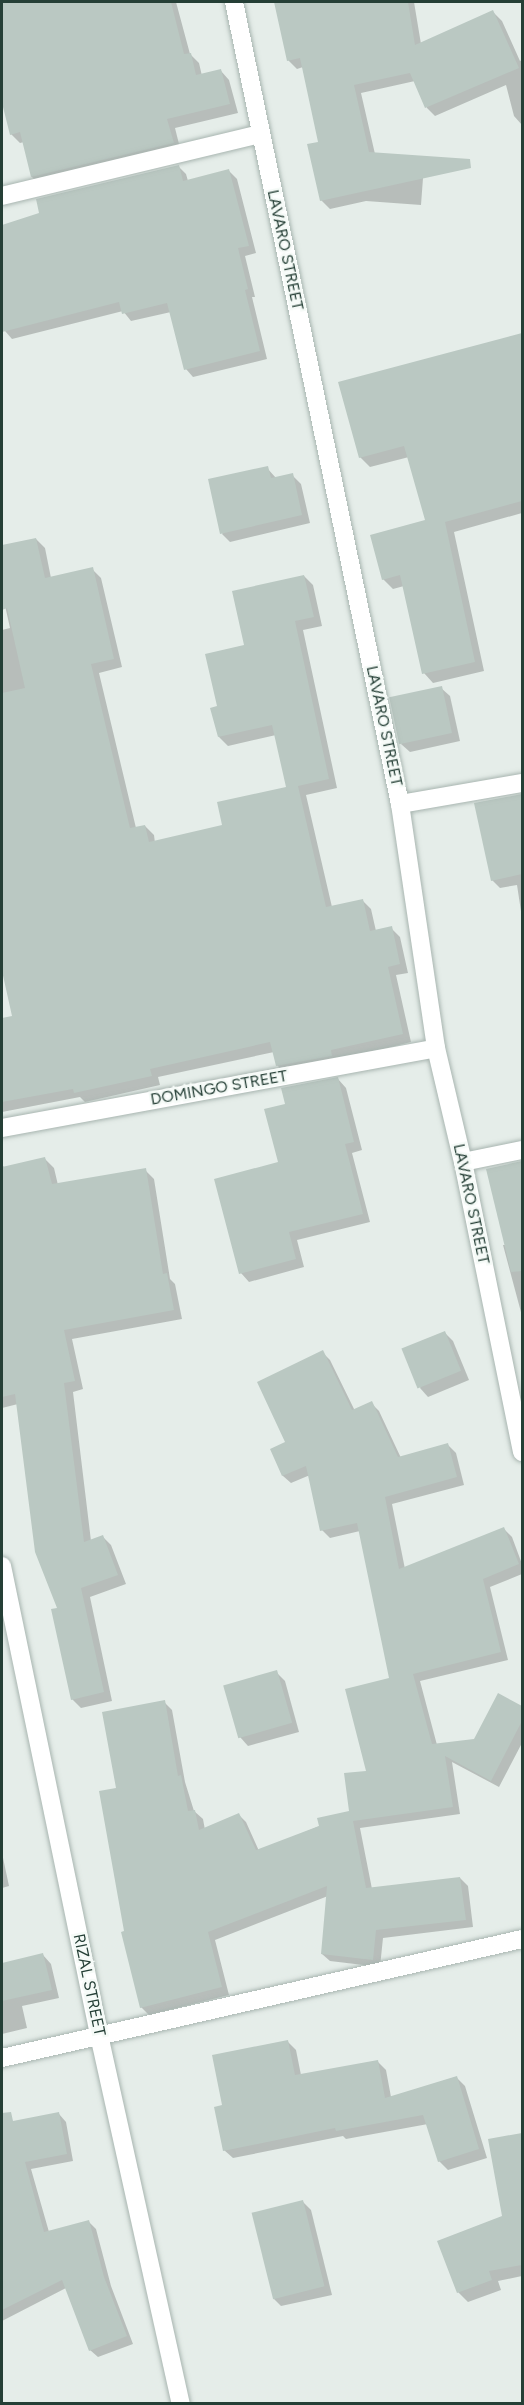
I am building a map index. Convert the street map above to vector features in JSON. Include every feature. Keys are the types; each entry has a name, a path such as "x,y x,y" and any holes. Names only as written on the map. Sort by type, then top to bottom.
{"street":[{"name":"LAVARO STREET","path":"234,2 400,804 436,1048 463,1162 522,1452"},
{"path":"2,196 260,134"},
{"path":"400,804 522,783"},
{"name":"DOMINGO STREET","path":"2,1128 436,1048"},
{"path":"463,1162 522,1150"},
{"name":"RIZAL STREET","path":"2,1566 99,2035 181,2403"},
{"path":"2,2058 522,1938"}],"building":[{"path":"2,2 171,2 184,54 191,53 196,75 221,69 230,104 167,119 174,143 31,177 20,132 10,135 2,103"},
{"path":"274,2 408,2 415,45 493,10 519,68 425,108 410,73 354,85 369,152 470,159 471,168 320,201 307,144 318,142 300,58 287,61"},
{"path":"179,165 183,181 229,169 249,246 238,248 248,289 245,290 260,351 184,370 167,303 122,314 119,302 2,332 2,225 39,213 36,199"},
{"path":"522,333 522,501 445,522 475,662 422,674 400,575 382,580 370,535 425,520 404,446 359,458 338,382"},
{"path":"268,466 271,478 293,473 302,515 220,534 208,479"},
{"path":"36,538 45,578 93,567 114,659 91,664 130,828 145,825 149,842 222,825 217,802 286,787 272,725 218,737 210,708 217,706 205,654 244,645 232,591 304,575 314,617 295,621 329,779 298,786 326,907 363,899 370,931 392,926 400,964 388,967 403,1034 331,1050 332,1056 276,1066 270,1042 150,1069 152,1076 74,1093 73,1089 2,1102 2,1018 12,1016 2,971 2,693 25,688 7,608 2,610 2,545"},
{"path":"442,686 452,733 399,744 389,697"},
{"path":"522,794 522,874 491,881 474,803"},
{"path":"338,1077 354,1142 345,1144 363,1214 289,1232 296,1259 239,1274 214,1179 278,1162 264,1109 285,1104 281,1088"},
{"path":"45,1157 52,1184 146,1168 163,1274 167,1273 174,1310 64,1330 75,1381 64,1383 84,1542 103,1535 118,1575 81,1588 104,1692 71,1700 51,1609 57,1608 35,1552 15,1394 2,1397 2,1167"},
{"path":"522,1161 522,1271 511,1272 486,1169"},
{"path":"445,1331 461,1371 418,1388 401,1349"},
{"path":"323,1350 352,1410 372,1401 398,1457 448,1443 457,1477 385,1497 399,1569 504,1527 519,1564 483,1579 501,1652 413,1674 432,1744 474,1739 498,1693 522,1706 522,1721 491,1781 445,1756 453,1807 353,1821 366,1888 460,1877 466,1920 376,1930 373,1960 321,1954 327,1886 208,1932 222,1987 140,2008 121,1932 124,1931 99,1791 116,1788 102,1712 165,1700 178,1776 181,1775 188,1811 195,1810 199,1830 239,1813 256,1850 319,1826 317,1818 349,1811 344,1773 366,1771 345,1689 389,1678 357,1523 320,1531 306,1466 282,1476 270,1449 285,1442 257,1382"},
{"path":"277,1670 292,1723 238,1738 223,1685"},
{"path":"43,1953 52,1990 2,2001 2,1963"},
{"path":"288,2040 295,2075 378,2060 385,2098 457,2076 479,2149 438,2162 423,2115 336,2131 335,2128 223,2151 214,2107 222,2105 212,2055"},
{"path":"11,2112 13,2121 59,2112 67,2154 25,2162 44,2232 89,2220 104,2277 127,2336 89,2351 62,2280 2,2310 2,2113"},
{"path":"522,2133 522,2265 489,2271 492,2280 457,2293 437,2241 502,2216 488,2139"},
{"path":"303,2200 325,2286 273,2299 252,2213"}]}
